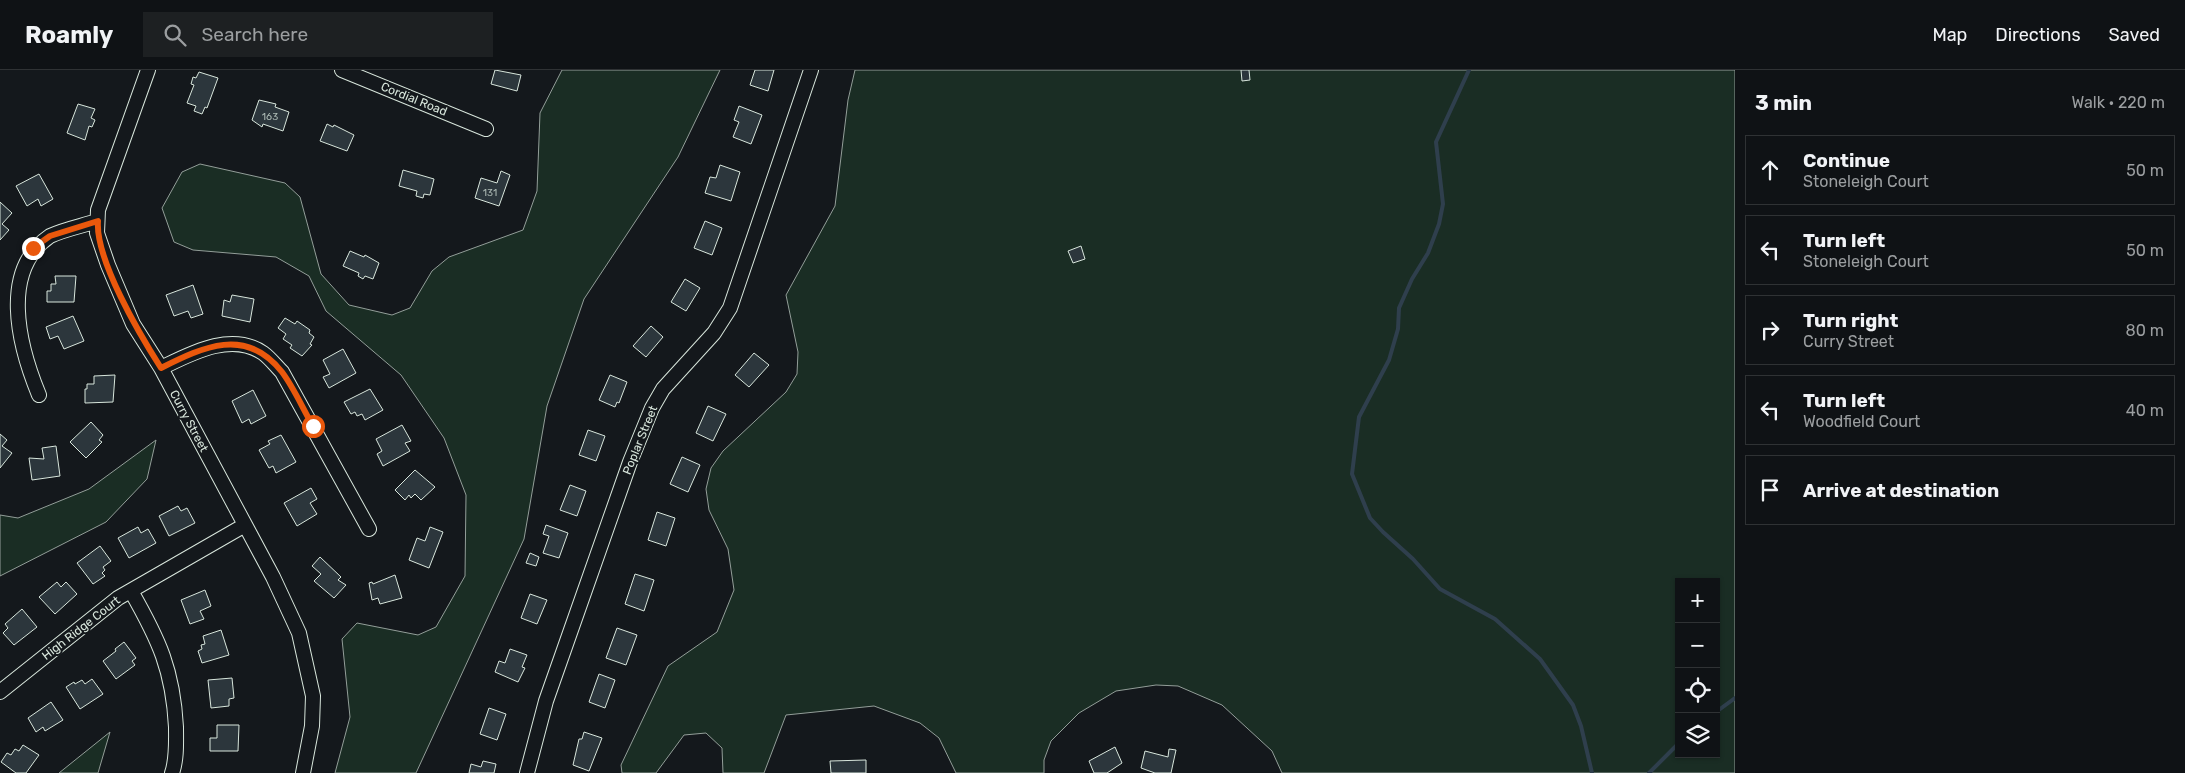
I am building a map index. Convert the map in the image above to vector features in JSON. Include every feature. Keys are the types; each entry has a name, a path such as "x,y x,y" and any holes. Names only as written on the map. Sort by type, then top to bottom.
{"street":[{"name":"Curry Street","path":"148,70 98,210 97,233 111,273 134,324 161,368 273,577 299,632 313,696 312,716 303,773"},
{"name":"Cordial Road","path":"342,70 486,129"},
{"name":"Poplar Street","path":"527,773 546,701 649,417 663,390 714,333 730,308 811,70"},
{"path":"39,395 18,345 11,310 10,289 13,276 22,260 33,248 50,236 98,221"},
{"path":"161,368 194,352 214,346 232,344 262,353 282,372 369,529"},
{"name":"High Ridge Court","path":"0,692 118,598 245,525"},
{"path":"131,591 156,635 169,669 175,704 176,744 172,773"}],"green space":[{"path":"562,70 720,70 678,157 584,299 547,406 524,539 416,773 335,773 350,717 342,639 357,623 418,635 436,627 465,576 466,495 444,438 401,375 326,311 309,276 276,257 193,250 174,242 162,208 182,172 200,164 285,183 300,197 321,274 349,305 392,315 410,308 432,271 449,257 523,230 537,191 540,113"},
{"path":"855,70 1735,70 1735,773 1282,773 1272,751 1222,705 1178,686 1156,685 1116,691 1079,713 1051,741 1044,760 1044,773 956,773 939,738 920,723 874,706 786,715 764,773 723,773 722,748 706,733 684,735 656,773 622,773 621,765 668,666 717,632 734,590 728,549 709,510 706,489 711,468 723,451 786,392 797,374 798,352 786,295 835,206 848,100"},
{"path":"156,440 147,479 106,522 0,576 0,515 18,518 89,489"},
{"path":"110,732 98,773 59,773"}],"building":[{"path":"495,70 521,75 517,91 491,84"},
{"path":"755,70 774,70 768,91 750,85"},
{"path":"1241,70 1249,70 1250,80 1242,81"},
{"path":"199,72 218,78 207,108 205,107 202,114 194,111 196,106 187,103 194,85 191,84 193,77 196,78"},
{"path":"259,100 276,104 275,107 289,112 283,131 263,124 262,127 252,120"},
{"path":"78,104 95,109 91,118 95,120 92,127 89,126 85,140 67,133"},
{"path":"739,106 762,115 751,144 733,137 739,122 734,120"},
{"path":"327,124 333,127 334,125 354,135 347,151 320,141"},
{"path":"720,165 740,172 731,201 705,193 710,177 716,178"},
{"path":"403,170 434,179 430,195 424,194 423,198 416,196 417,191 399,186"},
{"path":"501,171 510,175 499,206 475,198 481,178 497,183"},
{"path":"39,174 53,199 41,206 38,199 27,206 16,186"},
{"path":"0,202 12,213 2,224 9,230 0,240"},
{"path":"705,221 722,228 712,255 694,248"},
{"path":"1081,246 1085,259 1073,263 1068,251"},
{"path":"350,251 364,257 365,255 379,263 373,279 365,276 363,279 358,276 359,273 343,266"},
{"path":"55,276 76,276 74,302 47,302 47,291 51,291 51,284 56,284"},
{"path":"685,279 700,288 686,311 671,302"},
{"path":"193,285 203,314 191,318 188,311 174,316 166,295"},
{"path":"232,295 254,299 250,322 222,316 224,300 230,302"},
{"path":"73,316 84,341 64,349 58,336 50,339 46,327"},
{"path":"285,318 295,324 297,321 310,330 309,333 314,337 310,344 312,345 302,356 290,348 292,345 283,339 286,334 278,328"},
{"path":"651,326 663,337 646,357 633,346"},
{"path":"343,349 356,373 329,388 323,377 330,374 323,360"},
{"path":"754,353 769,365 749,387 735,375"},
{"path":"115,375 113,402 85,403 85,389 87,389 87,384 94,384 94,376"},
{"path":"610,375 627,382 619,403 617,402 615,407 599,400"},
{"path":"370,389 383,410 365,420 362,414 357,416 355,412 351,414 344,402"},
{"path":"253,390 266,416 251,424 249,419 242,423 232,401"},
{"path":"708,406 726,414 713,441 696,433"},
{"path":"91,422 103,435 99,440 102,442 86,458 70,442"},
{"path":"402,425 411,441 405,443 410,451 383,466 377,454 382,451 376,439"},
{"path":"588,430 605,436 596,461 579,455"},
{"path":"0,434 7,440 2,446 12,453 0,468"},
{"path":"281,435 296,462 276,473 273,466 269,468 259,450 270,444 268,441"},
{"path":"56,446 60,476 32,480 29,458 44,459 42,448"},
{"path":"682,457 700,465 688,492 670,484"},
{"path":"415,470 435,487 421,500 415,494 411,498 409,495 405,500 395,490"},
{"path":"570,485 586,491 577,516 560,510"},
{"path":"311,488 317,499 310,503 317,514 297,526 284,503"},
{"path":"178,506 181,511 187,508 195,523 169,536 159,516"},
{"path":"657,512 675,518 666,546 648,540"},
{"path":"546,525 568,533 559,558 543,553 549,536 543,534"},
{"path":"138,527 141,533 148,529 156,543 129,558 118,538"},
{"path":"430,527 443,532 429,568 409,560 417,538 425,541"},
{"path":"100,546 111,561 103,567 105,570 102,573 105,576 93,584 77,563"},
{"path":"530,553 539,557 536,566 526,563"},
{"path":"320,557 341,577 338,580 346,585 334,598 314,581 321,574 312,566"},
{"path":"635,574 654,580 644,611 625,604"},
{"path":"395,575 402,598 380,604 378,598 372,600 369,583 372,582 373,584"},
{"path":"57,582 61,587 66,582 77,594 55,614 39,597"},
{"path":"205,590 211,606 200,611 204,619 190,624 181,600"},
{"path":"530,594 547,600 537,624 521,618"},
{"path":"22,609 37,627 14,645 3,633 8,628 5,624"},
{"path":"617,628 637,635 626,665 606,658"},
{"path":"221,630 229,655 202,663 198,651 202,649 201,645 205,644 203,636"},
{"path":"124,642 136,658 132,661 135,665 116,679 103,661"},
{"path":"510,649 527,655 522,667 525,668 518,682 495,672 499,661 505,663"},
{"path":"599,674 615,680 605,708 589,702"},
{"path":"232,678 234,698 229,699 229,706 211,708 208,680"},
{"path":"92,679 103,694 80,709 66,687 82,680 85,684"},
{"path":"51,702 63,720 45,731 43,727 36,732 28,718"},
{"path":"489,708 506,714 497,740 480,734"},
{"path":"217,725 239,725 238,751 210,751 210,738 217,738"},
{"path":"584,732 602,738 589,771 573,765 579,739 582,739"},
{"path":"23,745 39,755 26,773 16,773 1,762 7,753 11,755 15,749 19,751"},
{"path":"1115,747 1122,763 1107,773 1094,773 1089,761"},
{"path":"1169,749 1176,750 1171,773 1155,773 1141,768 1145,751 1168,757"},
{"path":"866,760 866,773 831,773 830,761"},
{"path":"483,761 496,764 494,773 469,773 471,764 481,767"}],"waterway":[{"path":"1469,70 1436,142 1443,204 1439,224 1428,253 1412,279 1399,308 1398,329 1389,360 1359,417 1352,474 1370,518 1413,559 1440,589 1495,619 1540,659 1573,705 1581,726 1592,773"},
{"path":"1720,709 1735,698"},
{"path":"1649,773 1675,747"}],"route":[{"path":"33,248 50,236 98,221 97,233 108,265 134,324 161,368 194,352 214,346 232,344 249,347 262,353 282,372 313,426"}]}
